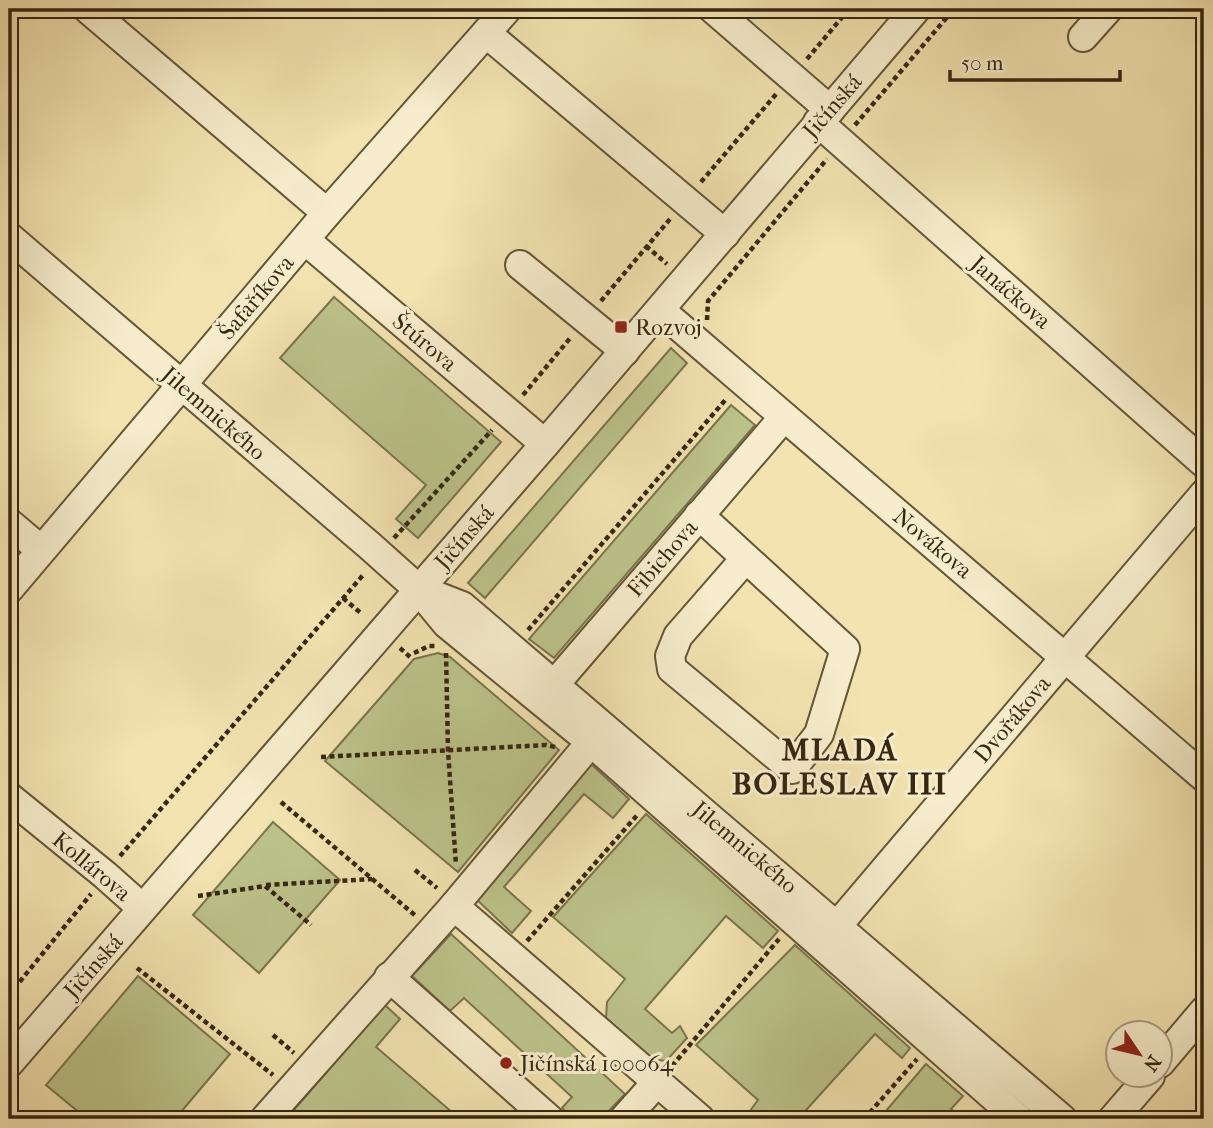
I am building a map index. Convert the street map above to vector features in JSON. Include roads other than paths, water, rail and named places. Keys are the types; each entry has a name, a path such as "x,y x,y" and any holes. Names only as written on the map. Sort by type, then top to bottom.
{"street":[{"path":"88,9 327,214"},
{"name":"Šafaříkova","path":"9,589 327,214 508,9"},
{"name":"Janáčkova","path":"713,9 901,195 1204,463"},
{"name":"Jičínská","path":"9,1063 545,444 916,9"},
{"path":"1083,37 1108,9"},
{"path":"486,33 725,234"},
{"name":"Jilemnického","path":"9,237 370,546 418,589 447,624 547,692 829,935 1062,1119"},
{"name":"Štúrova","path":"305,240 545,444"},
{"path":"520,265 625,351"},
{"name":"Novákova","path":"660,310 1204,777"},
{"name":"Fibichova","path":"547,692 784,417"},
{"name":"Dvořákova","path":"829,935 1204,494"},
{"path":"699,515 746,558 845,649 819,734 793,769 672,669 670,656 678,636 746,558"},
{"path":"9,523 41,550"},
{"name":"Jilemnického","path":"418,589 462,606 513,648 639,805 794,922 829,935 932,1043 1019,1119"},
{"path":"265,1119 389,977 448,899 591,742"},
{"name":"Kollárova","path":"9,797 142,908"},
{"path":"448,899 700,1119"},
{"path":"389,977 549,1119"},
{"path":"1174,1046 1204,1011"},
{"path":"624,1119 657,1083"},
{"path":"1113,1119 1138,1090"}],"place":[{"name":"Rozvoj","path":"621,327"},
{"name":"Jičínská 100064","path":"506,1063"}],"district":[{"name":"MLADÁ BOLESLAV III","path":"840,767"}]}
